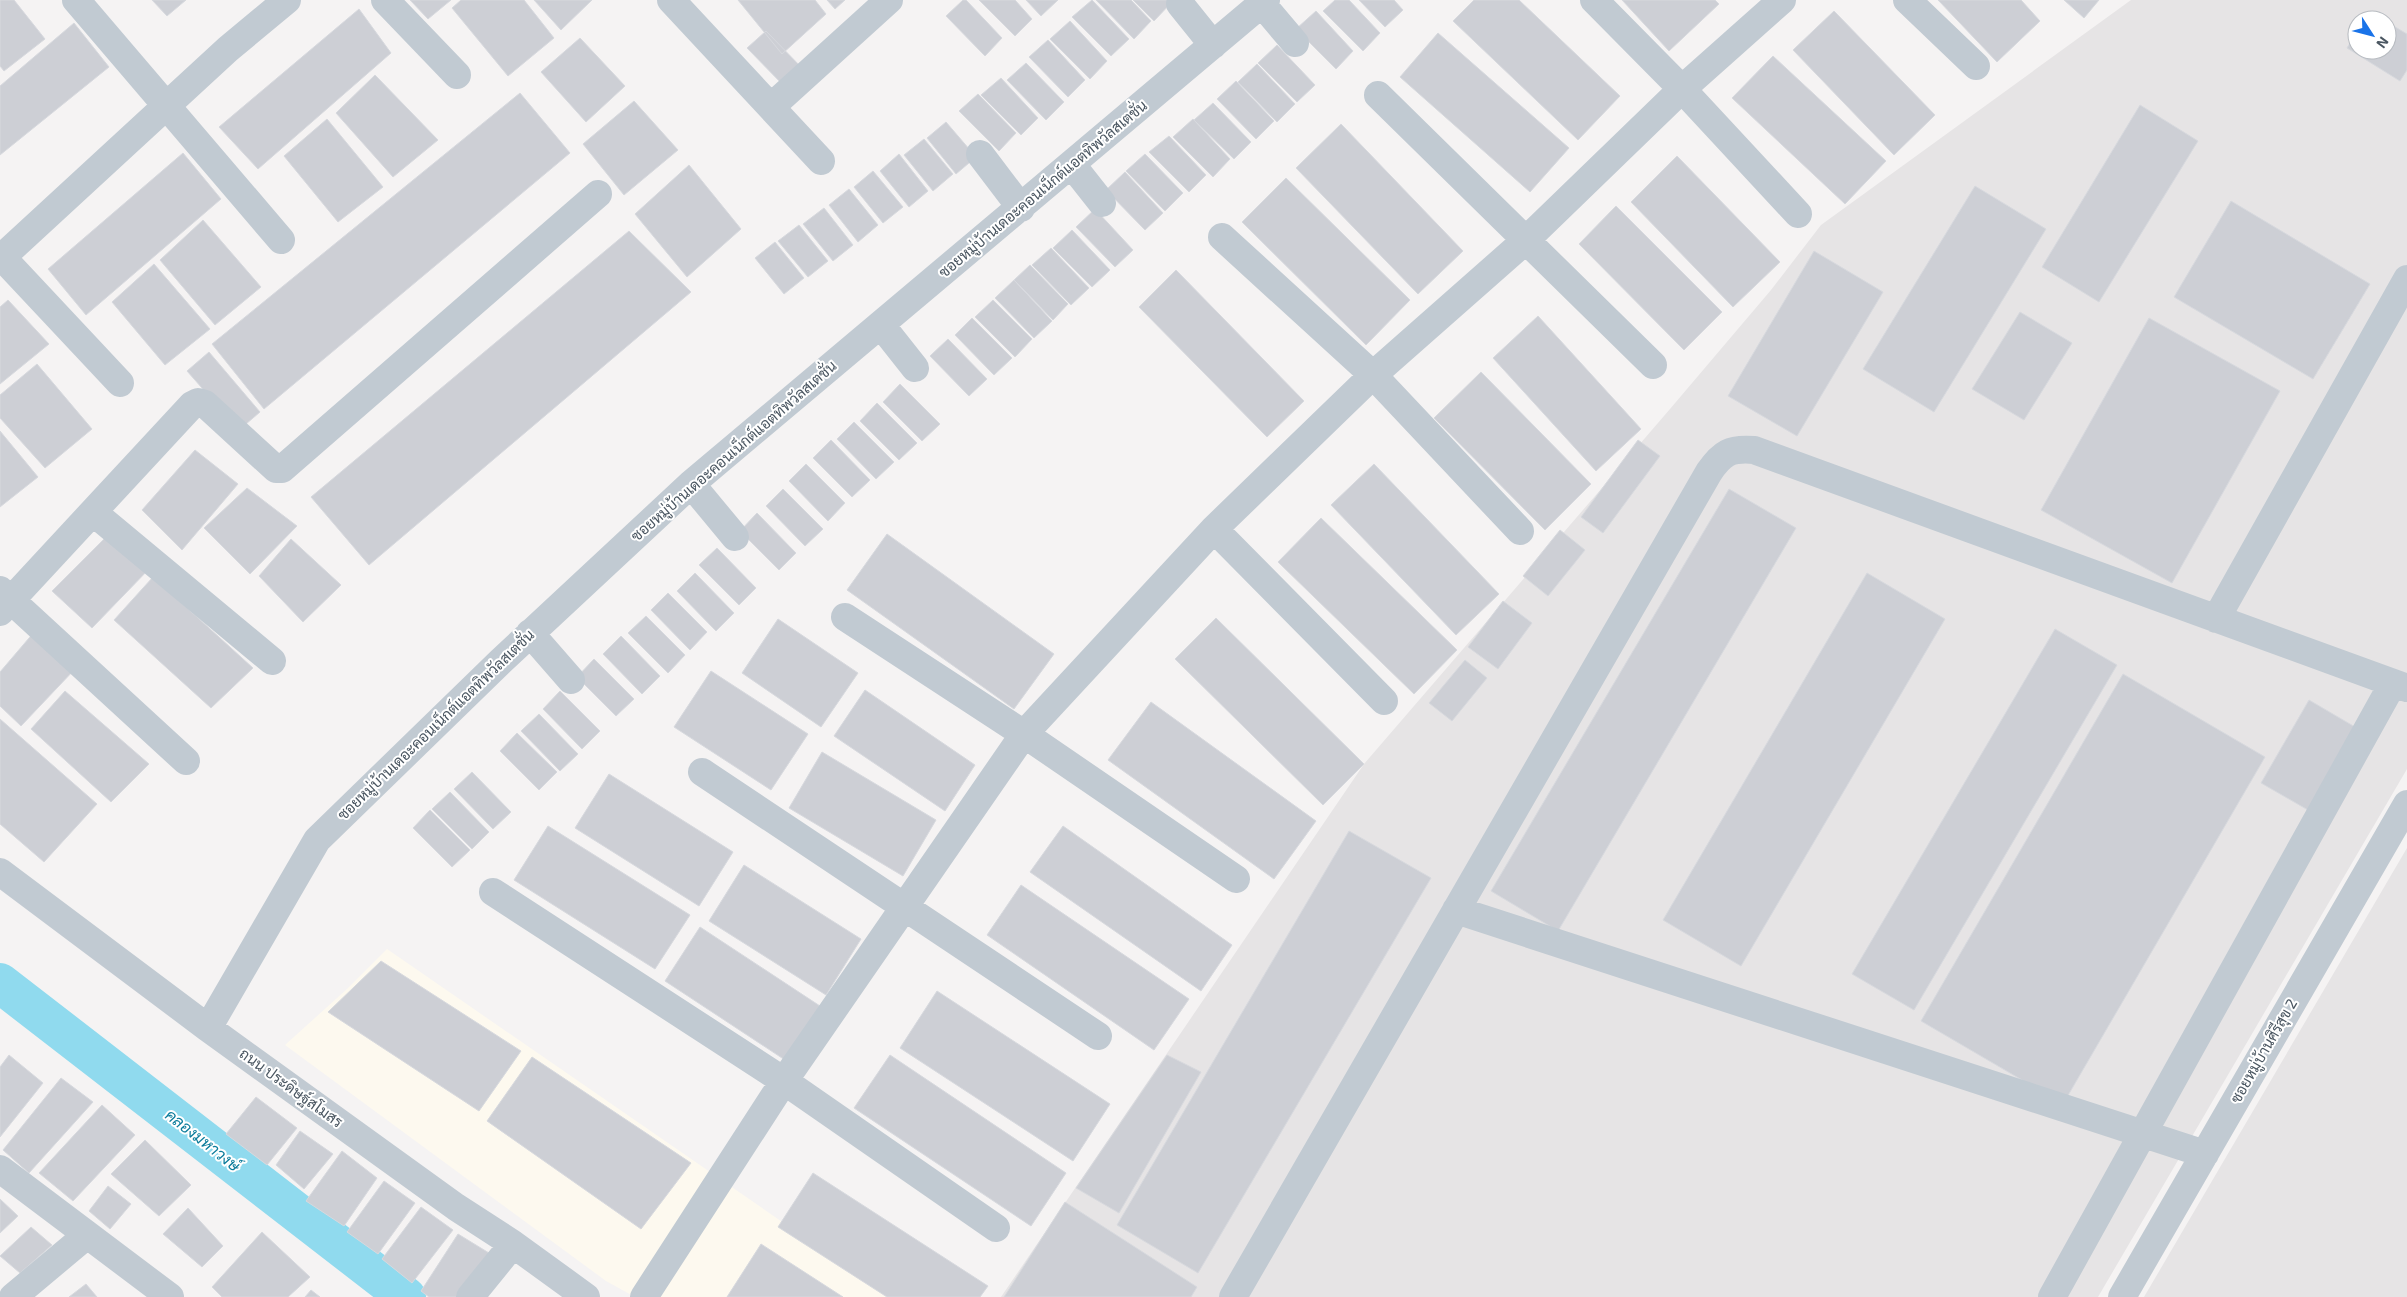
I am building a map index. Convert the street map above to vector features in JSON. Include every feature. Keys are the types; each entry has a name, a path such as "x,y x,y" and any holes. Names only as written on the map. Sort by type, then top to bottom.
{"street":[{"path":"76,0 281,240"},
{"path":"120,383 1,257 228,49 287,0"},
{"path":"385,0 457,75"},
{"path":"671,0 821,161"},
{"path":"771,107 889,0"},
{"path":"1594,0 1682,89 1798,214"},
{"path":"644,1297 784,1081 1024,734 1214,529 1373,376 1526,240 1682,89 1782,0"},
{"path":"1907,0 1976,66"},
{"path":"1264,2 1295,43"},
{"name":"ซอยหมู่บ้านเดอะคอนเน็กต์แอตทิพวัลสเตชั่น","path":"208,1028 317,840 530,633 692,484 1264,2"},
{"path":"1180,4 1213,45"},
{"path":"1378,95 1653,365"},
{"path":"980,154 1021,208"},
{"path":"1072,165 1102,203"},
{"path":"186,761 4,601 94,513 192,405 198,402 205,404 276,469 282,469 598,194"},
{"path":"1222,237 1373,376 1520,531"},
{"path":"2216,619 2407,279"},
{"path":"881,325 915,368"},
{"path":"1232,1297 1709,472 1719,457 1737,448 1754,450 2400,686 2143,1134 2052,1297"},
{"path":"692,484 734,537"},
{"path":"94,513 272,661"},
{"path":"1214,529 1384,701"},
{"path":"846,617 1024,734 1236,879"},
{"path":"530,633 571,680"},
{"path":"702,772 1098,1036"},
{"name":"ซอยหมู่บ้านศิรีสุข 2","path":"2122,1297 2407,804"},
{"name":"ถนน ประดิษฐ์สโมสร","path":"0,872 208,1028 456,1207 513,1244 586,1297"},
{"path":"493,892 784,1081 996,1228"},
{"path":"1456,910 2205,1154"},
{"path":"0,1169 170,1297"},
{"path":"13,1297 86,1235"},
{"path":"470,1297 513,1244"}],"shaded area":[{"path":"2131,0 2407,0 2407,769 2098,1297 1001,1297 1364,764 1771,290 1821,225"},
{"path":"2407,848 2407,1297 2144,1297"},
{"path":"387,949 891,1297 635,1297 606,1281 285,1045 347,989"}],"building":[{"path":"0,0 14,0 45,39 4,71 0,66"},
{"path":"152,0 186,0 167,16"},
{"path":"410,0 451,0 428,19"},
{"path":"461,0 524,0 554,38 508,76 452,8"},
{"path":"534,0 592,0 561,30"},
{"path":"738,0 815,0 826,14 782,54"},
{"path":"827,0 845,0 835,9"},
{"path":"963,0 966,0 1002,38 985,56 946,16"},
{"path":"979,0 1015,0 1032,19 1015,36"},
{"path":"1026,0 1058,0 1041,16"},
{"path":"1092,0 1129,39 1111,56 1072,17"},
{"path":"1096,0 1131,0 1151,21 1134,39"},
{"path":"1133,0 1168,0 1171,3 1154,21"},
{"path":"1335,0 1349,0 1380,33 1363,51 1323,11"},
{"path":"1359,0 1394,0 1403,10 1385,27"},
{"path":"1474,0 1519,0 1620,96 1578,140 1453,21"},
{"path":"1622,0 1715,0 1719,4 1669,51"},
{"path":"1938,0 2021,0 2040,21 1997,62"},
{"path":"2064,0 2099,0 2084,18"},
{"path":"359,9 391,53 258,169 219,127"},
{"path":"1316,11 1353,51 1336,69 1296,29"},
{"path":"1834,11 1935,115 1894,155 1793,50"},
{"path":"1070,21 1107,61 1090,79 1050,39"},
{"path":"74,23 109,67 0,155 0,86"},
{"path":"2397,28 2407,34 2407,70 2400,81 2366,60 2397,60"},
{"path":"766,31 804,70 786,88 747,48"},
{"path":"1438,33 1569,148 1530,192 1400,77"},
{"path":"580,38 625,86 586,122 541,72"},
{"path":"1048,40 1085,80 1068,97 1029,57"},
{"path":"1277,45 1315,85 1297,102 1258,63"},
{"path":"1773,56 1886,161 1845,204 1732,98"},
{"path":"1026,63 1064,102 1046,120 1007,80"},
{"path":"1257,64 1295,104 1277,122 1238,82"},
{"path":"375,75 438,140 393,177 336,113"},
{"path":"1001,78 1038,118 1021,135 981,95"},
{"path":"1236,81 1274,121 1256,139 1217,99"},
{"path":"520,93 570,153 264,409 212,344"},
{"path":"978,94 1016,133 999,151 959,111"},
{"path":"634,101 678,150 624,195 583,144"},
{"path":"1213,103 1251,142 1234,159 1194,120"},
{"path":"2140,105 2198,141 2099,302 2042,267"},
{"path":"327,119 383,187 338,222 284,156"},
{"path":"1193,119 1230,159 1213,177 1173,137"},
{"path":"946,122 976,157 956,174 927,138"},
{"path":"1341,124 1463,251 1418,294 1296,168"},
{"path":"1169,136 1206,175 1189,192 1149,152"},
{"path":"924,139 953,174 933,191 904,155"},
{"path":"183,153 221,199 86,315 48,269"},
{"path":"899,154 928,191 909,207 880,171"},
{"path":"1145,154 1183,193 1165,211 1126,171"},
{"path":"1677,156 1780,262 1733,307 1631,202"},
{"path":"689,165 741,229 687,277 635,214"},
{"path":"873,171 903,207 883,223 854,187"},
{"path":"1125,172 1163,213 1145,230 1106,190"},
{"path":"1286,178 1410,300 1366,345 1242,222"},
{"path":"1975,186 2046,229 1934,412 1863,369"},
{"path":"849,189 878,225 858,242 829,205"},
{"path":"2231,201 2370,284 2313,379 2174,297"},
{"path":"1616,206 1722,312 1684,350 1579,244"},
{"path":"824,208 853,245 833,261 803,224"},
{"path":"1095,209 1133,250 1115,267 1076,227"},
{"path":"203,220 261,287 215,325 160,260"},
{"path":"799,225 828,261 808,277 778,241"},
{"path":"1072,230 1110,270 1092,287 1053,248"},
{"path":"629,231 691,292 369,565 311,497"},
{"path":"775,242 804,278 784,294 755,258"},
{"path":"1051,248 1089,288 1071,305 1032,265"},
{"path":"1814,251 1883,292 1797,436 1728,396"},
{"path":"154,264 210,329 165,365 112,302"},
{"path":"1030,265 1068,304 1053,320 1014,280"},
{"path":"1176,270 1304,401 1267,437 1139,307"},
{"path":"1014,280 1052,321 1034,338 995,298"},
{"path":"8,300 49,344 0,384 0,307"},
{"path":"993,300 1032,339 1015,357 975,317"},
{"path":"2020,312 2072,343 2024,420 1972,389"},
{"path":"1538,316 1641,429 1596,471 1493,358"},
{"path":"972,318 1012,358 994,375 955,335"},
{"path":"2149,318 2280,391 2172,583 2041,510"},
{"path":"948,339 987,379 969,396 930,356"},
{"path":"209,352 260,412 239,430 187,371"},
{"path":"37,364 92,429 45,468 0,418 0,395"},
{"path":"1481,372 1591,484 1545,530 1434,418"},
{"path":"900,384 940,424 922,441 883,402"},
{"path":"877,403 917,443 899,460 860,421"},
{"path":"854,422 894,462 876,479 837,439"},
{"path":"0,431 38,477 0,507"},
{"path":"831,440 870,480 852,497 813,458"},
{"path":"1638,440 1660,456 1603,533 1581,517"},
{"path":"195,450 238,484 182,550 142,510"},
{"path":"806,464 845,503 828,521 789,481"},
{"path":"1374,464 1499,594 1456,635 1331,505"},
{"path":"247,488 297,526 250,574 204,528"},
{"path":"783,489 823,529 805,546 766,506"},
{"path":"1729,489 1796,528 1558,931 1491,891"},
{"path":"757,513 796,553 779,570 740,531"},
{"path":"1321,518 1457,650 1414,694 1278,562"},
{"path":"1560,530 1585,550 1548,596 1523,576"},
{"path":"109,534 150,568 92,628 52,591"},
{"path":"887,534 1054,654 1014,709 847,590"},
{"path":"291,539 341,585 303,622 259,576"},
{"path":"717,548 756,588 739,605 699,565"},
{"path":"695,573 734,613 716,631 677,591"},
{"path":"1867,573 1945,619 1741,966 1663,920"},
{"path":"153,577 253,668 211,708 114,620"},
{"path":"668,593 707,632 690,650 651,610"},
{"path":"1503,601 1532,623 1498,669 1468,647"},
{"path":"646,616 685,655 668,673 628,633"},
{"path":"1216,618 1364,764 1323,805 1175,659"},
{"path":"778,619 858,673 821,727 742,673"},
{"path":"2055,629 2117,665 1914,1010 1852,974"},
{"path":"35,631 75,669 21,726 0,706 0,672"},
{"path":"621,636 660,676 642,694 603,654"},
{"path":"594,659 634,699 616,716 577,677"},
{"path":"1465,660 1487,678 1452,721 1429,703"},
{"path":"711,671 808,734 771,790 674,727"},
{"path":"2123,674 2265,757 2063,1104 1921,1021"},
{"path":"865,690 975,765 945,811 834,736"},
{"path":"65,691 149,764 111,802 31,729"},
{"path":"560,691 600,731 582,749 543,709"},
{"path":"2309,700 2355,727 2308,810 2261,783"},
{"path":"1151,702 1316,821 1274,879 1108,760"},
{"path":"539,714 578,754 560,771 521,731"},
{"path":"0,719 97,804 44,862 0,824"},
{"path":"517,733 557,772 539,790 500,751"},
{"path":"822,752 936,820 903,876 789,808"},
{"path":"472,772 511,812 493,829 454,789"},
{"path":"609,774 733,852 699,906 575,828"},
{"path":"450,792 489,832 472,849 432,809"},
{"path":"430,810 470,850 452,867 413,828"},
{"path":"548,826 690,915 655,969 514,880"},
{"path":"1063,826 1232,945 1201,991 1030,872"},
{"path":"1349,831 1431,878 1198,1273 1117,1225"},
{"path":"744,865 861,939 826,995 709,921"},
{"path":"1021,885 1189,999 1154,1050 987,935"},
{"path":"700,927 820,1006 785,1060 665,981"},
{"path":"381,961 521,1051 479,1111 328,1012"},
{"path":"937,991 1110,1104 1073,1161 900,1048"},
{"path":"9,1055 43,1083 0,1137 0,1067"},
{"path":"890,1055 1066,1173 1031,1226 854,1108"},
{"path":"1167,1055 1201,1072 1119,1213 1076,1188"},
{"path":"532,1057 691,1163 641,1229 487,1121"},
{"path":"61,1078 93,1102 29,1173 3,1150"},
{"path":"256,1097 297,1128 267,1165 226,1134"},
{"path":"102,1105 135,1135 73,1201 39,1173"},
{"path":"300,1131 333,1154 304,1189 276,1165"},
{"path":"145,1140 191,1185 159,1216 111,1174"},
{"path":"342,1151 377,1178 344,1226 306,1201"},
{"path":"813,1173 988,1286 980,1297 887,1297 778,1227"},
{"path":"384,1181 415,1203 378,1254 347,1232"},
{"path":"108,1186 131,1204 110,1229 89,1211"},
{"path":"0,1199 18,1216 0,1233"},
{"path":"1065,1202 1197,1287 1191,1297 1004,1297"},
{"path":"421,1207 453,1230 412,1283 382,1259"},
{"path":"188,1208 223,1246 202,1267 163,1234"},
{"path":"31,1227 52,1245 20,1273 0,1256"},
{"path":"262,1232 310,1277 288,1297 222,1297 212,1287"},
{"path":"458,1234 489,1253 458,1297 429,1297 421,1291"},
{"path":"761,1244 843,1297 727,1297"},
{"path":"86,1284 97,1297 69,1297"},
{"path":"311,1290 320,1297 305,1297"}],"waterway":[{"name":"คลองมหาวงษ์","path":"0,983 406,1297"}]}
